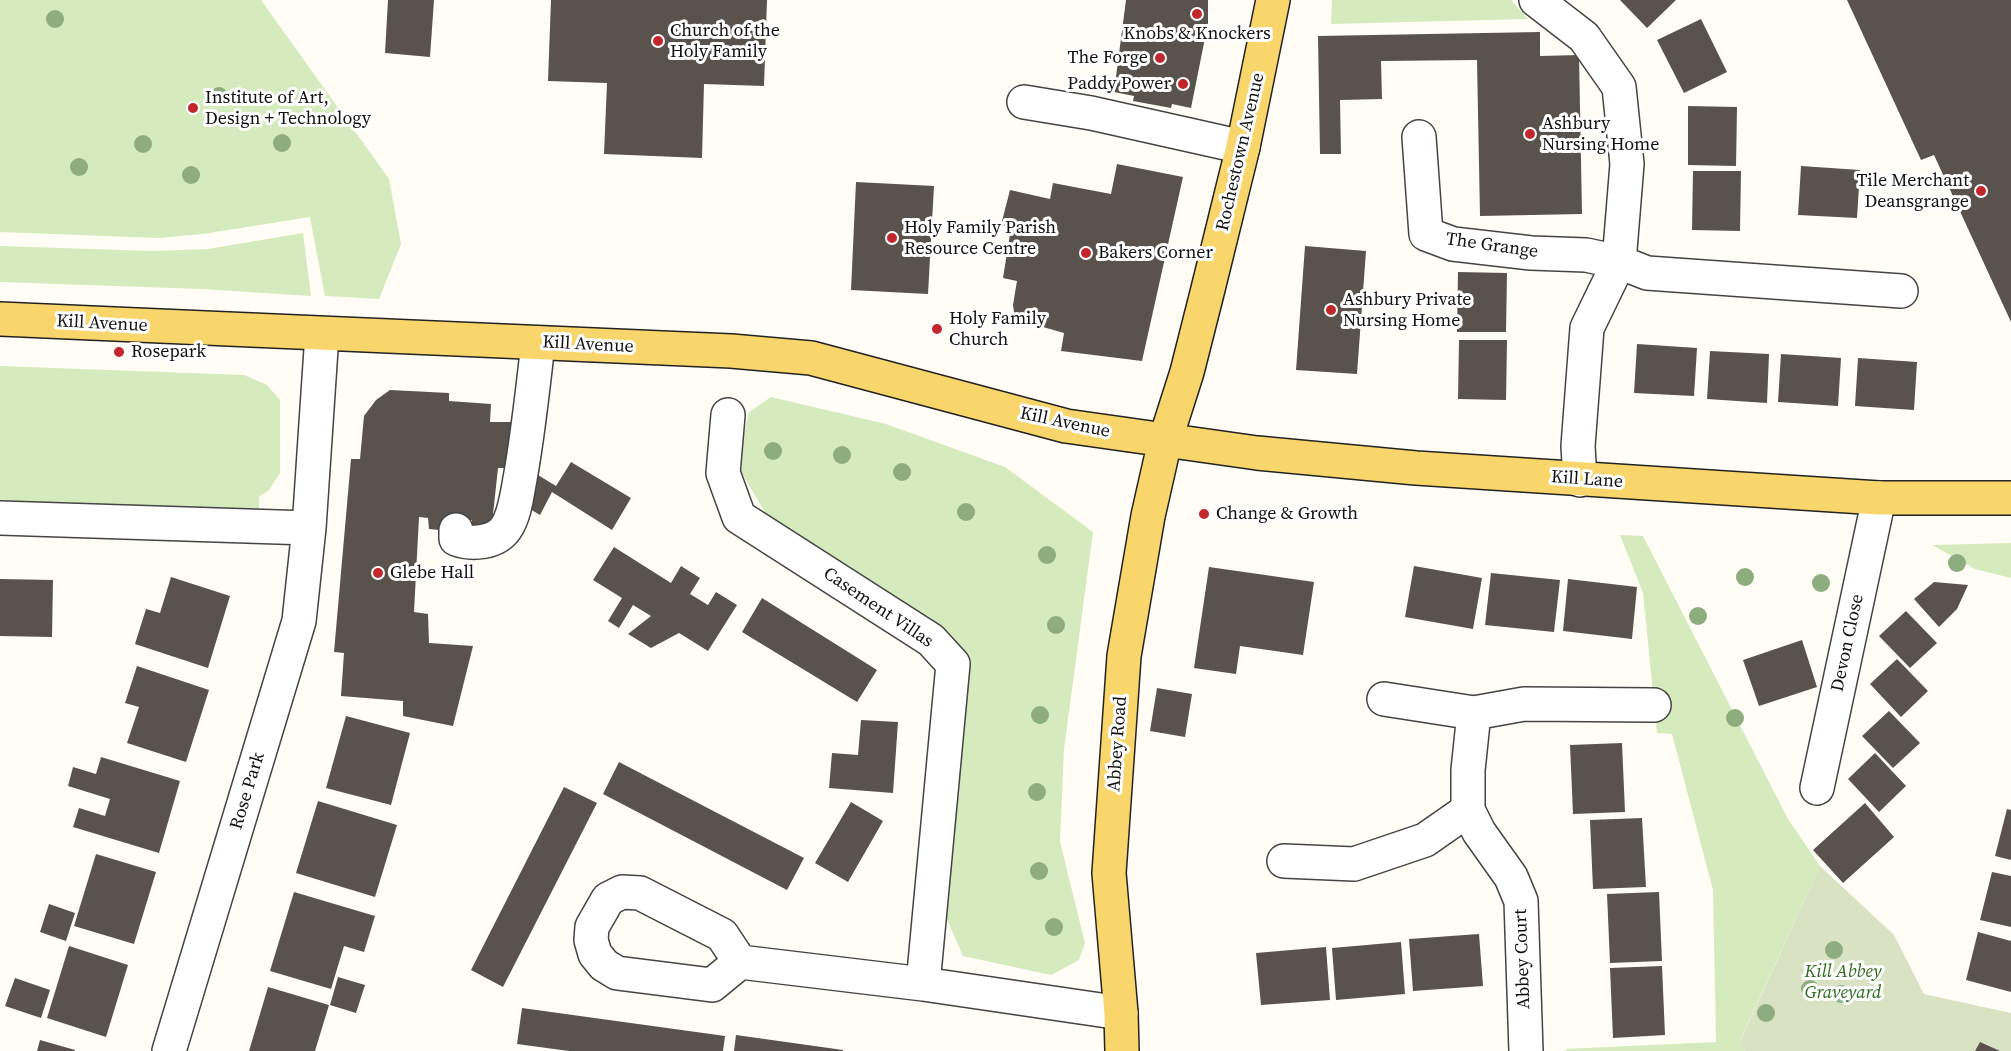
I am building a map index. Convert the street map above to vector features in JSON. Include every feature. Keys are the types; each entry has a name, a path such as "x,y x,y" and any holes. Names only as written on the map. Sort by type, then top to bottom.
{"main road":[{"name":"Rochestown Avenue","path":"1165,441 1190,362 1243,147 1274,0"},
{"name":"Kill Avenue","path":"0,319 730,351 811,358 1066,426 1165,441"},
{"name":"Kill Lane","path":"1165,441 1327,460 1580,480 1879,498 2011,498"},
{"name":"Abbey Road","path":"1122,1051 1121,1012 1109,873 1124,656 1140,553 1165,441"}],"street":[{"path":"1536,0 1584,37 1619,87 1627,165 1619,262 1587,328 1578,446 1580,480"},
{"path":"1024,102 1091,113 1243,147"},
{"name":"The Grange","path":"1419,136 1426,234 1453,244 1531,253 1586,255 1619,262 1647,273 1902,291"},
{"name":"Rose Park","path":"169,1051 299,621 309,528 322,334"},
{"path":"456,530 456,539 463,542 477,542 501,534 508,526 516,499 529,426 538,343"},
{"name":"Casement Villas","path":"729,415 723,473 739,518 932,640 952,664 923,984"},
{"name":"Devon Close","path":"1817,788 1879,498"},
{"path":"0,518 309,528"},
{"path":"1384,699 1474,713 1524,704 1654,705"},
{"name":"Abbey Court","path":"1474,713 1468,770 1468,810 1479,832 1511,877 1521,901 1526,1051"},
{"path":"1284,861 1354,864 1425,840 1468,810"},
{"path":"740,962 923,984 1121,1012"}],"green space":[{"name":"Institute of Art, Design + Technology","path":"0,0 261,0 389,179 401,244 379,299 325,296 310,217 203,234 158,238 0,232"},
{"path":"1332,0 1511,0 1528,19 1331,24"},
{"path":"303,233 311,296 202,289 0,282 0,246 153,251 208,249"},
{"path":"0,366 244,375 267,385 280,400 280,473 269,490 259,497 259,511 0,502"},
{"path":"771,397 886,424 1005,467 1093,532 1064,749 1060,842 1085,943 1079,960 1051,975 963,956 943,910 963,664 877,596 878,585 766,514 737,465 749,412"},
{"path":"1620,535 1643,536 1788,819 1820,866 1740,1041 1745,1051 1567,1051 1565,1049 1716,1042 1713,890 1672,734 1657,733 1643,593"},
{"path":"2011,543 2011,578 1975,569 1932,545"},
{"name":"Kill Abbey Graveyard","path":"1820,866 1894,935 1924,994 2011,1013 2011,1051 1745,1051 1740,1042"}],"building":[{"path":"388,0 434,0 430,57 385,53"},
{"name":"Church of the Holy Family","path":"551,0 767,0 764,86 704,84 702,158 604,154 607,83 548,81"},
{"name":"The Forge","path":"1126,0 1208,0 1208,23 1191,108 1172,104 1171,108 1133,101 1134,96 1114,92"},
{"path":"1620,0 1676,0 1647,28"},
{"path":"1847,0 2011,0 2011,322 1934,155 1921,160"},
{"path":"1701,19 1727,72 1684,93 1657,40"},
{"name":"Ashbury Nursing Home","path":"1540,32 1540,56 1579,55 1582,214 1480,216 1477,60 1381,61 1382,99 1340,100 1341,154 1320,154 1318,36"},
{"path":"1688,106 1737,107 1736,166 1688,165"},
{"name":"Bakers Corner","path":"1117,164 1183,177 1142,361 1061,351 1064,333 1015,319 1013,305 1017,281 1003,278 1011,228 1001,225 1010,190 1050,199 1053,183 1111,194"},
{"path":"1801,166 1860,170 1857,218 1798,215"},
{"path":"1693,171 1741,171 1740,231 1692,230"},
{"name":"Holy Family Parish Resource Centre","path":"856,182 934,186 928,294 851,290"},
{"name":"Ashbury Private Nursing Home","path":"1305,246 1366,251 1357,374 1296,370"},
{"path":"1458,272 1507,273 1506,332 1457,332"},
{"path":"1459,340 1507,340 1506,400 1458,399"},
{"path":"1637,344 1697,348 1694,396 1634,393"},
{"path":"1710,351 1769,354 1767,403 1707,399"},
{"path":"1781,354 1841,358 1838,406 1778,402"},
{"path":"1858,358 1917,362 1914,410 1855,406"},
{"name":"Glebe Hall","path":"390,390 449,393 449,401 491,404 490,422 515,422 510,468 498,468 491,533 470,533 472,520 451,519 451,531 429,529 428,518 419,517 414,612 428,614 429,643 473,646 453,726 403,716 403,701 341,696 344,653 334,652 351,459 360,459 364,416 376,400"},
{"path":"571,462 631,498 612,530 552,492 540,515 525,506 533,472 556,486"},
{"path":"614,547 671,583 681,566 700,578 690,594 708,605 716,592 737,605 708,651 679,633 651,648 628,634 651,616 633,605 619,628 608,621 622,598 593,580"},
{"path":"1414,566 1482,578 1473,629 1405,617"},
{"path":"1209,567 1314,582 1303,655 1240,646 1236,674 1194,668"},
{"path":"1491,573 1560,580 1554,632 1485,625"},
{"path":"171,577 230,596 208,668 135,644 146,609 160,613"},
{"path":"0,579 53,580 52,637 0,636"},
{"path":"1568,579 1637,587 1632,639 1563,631"},
{"path":"1934,582 1968,585 1957,609 1939,627 1914,599"},
{"path":"762,598 877,670 857,702 742,632"},
{"path":"1906,611 1937,643 1910,668 1879,636"},
{"path":"1802,640 1817,687 1759,706 1743,660"},
{"path":"1897,659 1928,691 1901,717 1870,684"},
{"path":"137,666 209,690 186,762 127,743 139,707 125,703"},
{"path":"1157,688 1192,694 1185,737 1150,731"},
{"path":"1889,711 1920,743 1893,768 1862,736"},
{"path":"346,716 410,733 391,805 326,788"},
{"path":"861,720 898,722 893,793 829,788 832,753 858,755"},
{"path":"1622,743 1625,812 1573,814 1570,745"},
{"path":"1875,753 1906,786 1879,812 1848,779"},
{"path":"101,757 180,781 159,853 73,827 79,808 105,816 110,799 68,786 73,767 96,774"},
{"path":"619,762 804,858 787,890 603,794"},
{"path":"564,787 597,803 503,987 471,970"},
{"path":"318,801 397,825 375,897 296,873"},
{"path":"851,802 883,821 848,882 815,863"},
{"path":"1865,803 1894,837 1843,883 1813,850"},
{"path":"2007,809 2011,810 2011,860 1995,856"},
{"path":"1642,818 1646,887 1593,889 1590,820"},
{"path":"96,854 156,872 134,944 74,926"},
{"path":"1992,872 2011,876 2011,927 1980,920"},
{"path":"294,892 375,916 364,952 344,946 331,989 270,971"},
{"path":"1659,892 1662,961 1610,963 1607,894"},
{"path":"49,904 75,913 66,941 40,932"},
{"path":"1978,932 2011,941 2011,992 1966,980"},
{"path":"1479,934 1483,986 1413,991 1409,939"},
{"path":"1401,942 1405,994 1336,1000 1332,948"},
{"path":"69,946 128,965 106,1037 47,1018"},
{"path":"1326,947 1330,1000 1261,1005 1256,953"},
{"path":"1662,966 1665,1035 1613,1038 1610,968"},
{"path":"338,977 365,985 356,1013 330,1005"},
{"path":"15,978 50,990 41,1018 5,1006"},
{"path":"268,987 329,1005 315,1051 249,1051"},
{"path":"522,1008 725,1036 723,1051 569,1051 517,1044"},
{"path":"736,1035 843,1050 843,1051 734,1051"},
{"path":"40,1040 75,1050 75,1051 37,1051"},
{"path":"1980,1042 2000,1051 1975,1051"}],"place":[{"name":"Knobs & Knockers","path":"1197,14"},
{"name":"Church of the Holy Family","path":"658,41"},
{"name":"The Forge","path":"1160,58"},
{"name":"Paddy Power","path":"1183,84"},
{"name":"Institute of Art, Design + Technology","path":"193,108"},
{"name":"Ashbury Nursing Home","path":"1530,134"},
{"name":"Tile Merchant Deansgrange","path":"1981,191"},
{"name":"Holy Family Parish Resource Centre","path":"892,238"},
{"name":"Bakers Corner","path":"1086,253"},
{"name":"Ashbury Private Nursing Home","path":"1331,310"},
{"name":"Holy Family Church","path":"937,329"},
{"name":"Rosepark","path":"119,352"},
{"name":"Change & Growth","path":"1204,514"},
{"name":"Glebe Hall","path":"378,573"}]}
